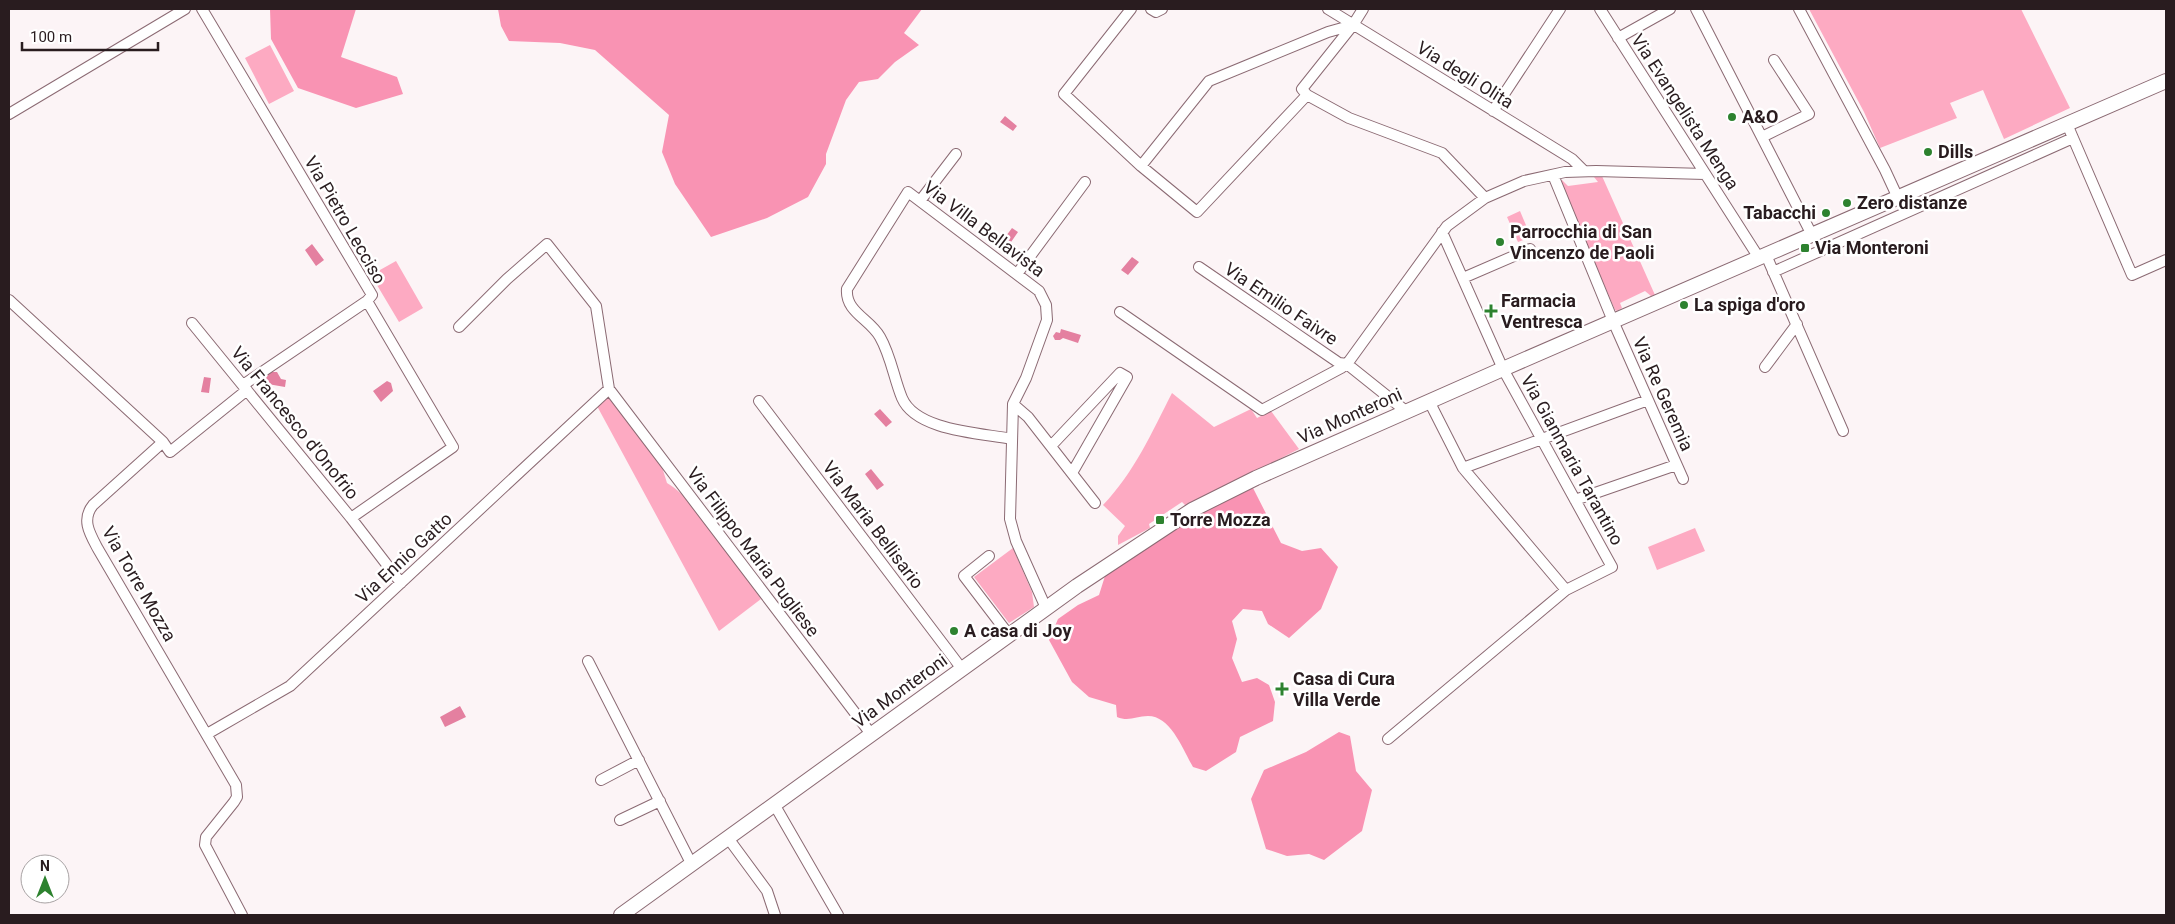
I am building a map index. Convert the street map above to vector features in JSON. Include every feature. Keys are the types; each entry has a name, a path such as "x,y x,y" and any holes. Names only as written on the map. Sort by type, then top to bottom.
{"main road":[{"name":"Via Monteroni","path":"621,915 1046,608 1144,540 1192,510 1256,478 1429,401 2166,80"}],"street":[{"path":"9,114 185,9"},
{"name":"Via Pietro Lecciso","path":"202,9 372,295 367,300 453,447"},
{"path":"1131,9 1064,94 1141,166 1197,212 1307,95"},
{"path":"1151,9 1156,12 1162,9"},
{"name":"Via degli Olita","path":"1328,9 1572,159 1584,171"},
{"path":"1363,9 1302,89 1307,95 1348,118 1442,153 1485,198"},
{"path":"1493,111 1560,9"},
{"name":"Via Evangelista Menga","path":"1600,9 1705,174 1773,272 1843,431"},
{"path":"1618,38 1670,9"},
{"path":"1696,9 1812,235"},
{"path":"1799,9 1898,198"},
{"path":"1141,166 1209,81 1328,32 1352,25"},
{"path":"1762,137 1809,114 1774,60"},
{"path":"2067,124 2132,275 2166,260"},
{"path":"1773,272 2073,138"},
{"path":"920,201 956,154"},
{"path":"1120,312 1262,410 1346,364 1447,226 1485,198 1524,181 1584,171 1705,174"},
{"name":"Via Re Geremia","path":"1552,175 1613,321 1683,480"},
{"path":"1017,274 1085,182"},
{"name":"Via Villa Bellavista","path":"1012,438 925,422 912,412 902,400 880,336 850,306 846,297 847,289 908,192 1039,291 1046,305 1047,320 1026,378 1012,404 1012,438 1010,519 1016,541 1046,608"},
{"name":"Via Gianmaria Tarantino","path":"1442,232 1504,369 1612,567 1566,590"},
{"path":"459,327 507,279 547,244 596,306 609,389"},
{"path":"1463,278 1530,249"},
{"name":"Via Emilio Faivre","path":"1199,267 1339,363 1346,364 1406,412"},
{"path":"9,300 163,442 170,452 245,388 367,300"},
{"name":"Via Francesco d'Onofrio","path":"192,324 351,518 453,447"},
{"path":"1765,367 1797,324"},
{"path":"1051,446 1120,373 1127,377 1072,473"},
{"name":"Via Ennio Gatto","path":"207,734 290,686 609,389"},
{"name":"Via Filippo Maria Pugliese","path":"609,389 871,734"},
{"path":"1463,468 1648,400"},
{"name":"Via Maria Bellisario","path":"759,401 962,669"},
{"path":"1388,739 1566,590 1463,468 1429,401"},
{"path":"1012,404 1028,417 1095,503"},
{"name":"Via Torre Mozza","path":"163,442 93,504 88,511 86,520 98,549 230,772 237,792 232,806 206,837 205,845 242,915"},
{"path":"1575,500 1676,464"},
{"path":"351,518 401,583"},
{"path":"989,556 964,576 1009,635"},
{"path":"588,661 692,864"},
{"path":"601,780 639,760"},
{"path":"620,820 660,801"},
{"path":"774,804 838,915"},
{"path":"728,838 768,891 775,915"}],"shaded area":[{"path":"270,9 356,9 341,57 397,77 403,94 356,108 298,88 271,39"},
{"path":"498,9 922,9 904,33 919,45 895,62 878,79 859,82 846,100 826,154 826,164 808,197 767,218 711,237 675,184 662,152 669,115 595,50 560,43 509,41 501,26"},
{"path":"1809,9 2021,9 2070,108 2004,139 1983,90 1950,103 1957,118 1880,148 1864,112"},
{"path":"270,45 294,91 269,104 245,58"},
{"path":"1005,116 1017,126 1013,131 1000,122"},
{"path":"1602,176 1655,295 1651,296 1645,291 1620,303 1622,308 1617,311 1559,182 1562,180 1568,186 1598,182 1594,177"},
{"path":"1520,211 1531,237 1518,242 1507,217"},
{"path":"1012,228 1018,232 1009,245 1003,240"},
{"path":"312,244 324,260 316,266 305,250"},
{"path":"1132,257 1139,262 1128,275 1121,270"},
{"path":"396,261 423,308 399,322 371,275"},
{"path":"1061,329 1081,335 1078,343 1063,338 1055,340 1053,336 1056,332 1060,333"},
{"path":"272,372 277,372 281,379 286,380 285,387 262,383 262,378"},
{"path":"204,377 211,378 209,393 201,392"},
{"path":"387,381 391,383 393,391 381,402 373,391"},
{"path":"1172,393 1214,427 1251,409 1257,418 1271,411 1299,449 1186,506 1182,502 1149,524 1150,528 1118,545 1118,536 1125,526 1103,505 1133,466"},
{"path":"606,397 613,399 662,467 667,483 692,504 705,519 761,599 719,631 597,406"},
{"path":"880,409 892,422 886,427 874,414"},
{"path":"871,469 884,485 877,490 865,474"},
{"path":"1253,488 1281,543 1302,551 1321,548 1338,567 1321,609 1289,638 1268,624 1262,611 1243,609 1232,621 1237,639 1232,658 1242,682 1257,678 1269,685 1275,702 1273,721 1240,737 1236,752 1206,771 1193,767 1170,728 1156,717 1144,716 1129,719 1117,717 1116,705 1089,697 1072,682 1049,640 1058,619 1078,605 1099,595 1105,576 1204,510"},
{"path":"1695,528 1705,551 1657,570 1648,547"},
{"path":"1013,548 1032,592 1034,607 1009,623 974,577"},
{"path":"460,706 466,717 445,727 440,717"},
{"path":"1339,732 1350,736 1356,771 1372,790 1362,831 1324,860 1309,854 1287,856 1266,849 1251,799 1264,770 1306,752"}],"place":[{"name":"A&O","path":"1732,117"},
{"name":"Dills","path":"1928,152"},
{"name":"Zero distanze","path":"1847,203"},
{"name":"Tabacchi","path":"1826,213"},
{"name":"Parrocchia di San Vincenzo de Paoli","path":"1500,242"},
{"name":"Via Monteroni","path":"1805,248"},
{"name":"La spiga d'oro","path":"1684,305"},
{"name":"Farmacia Ventresca","path":"1491,311"},
{"name":"Torre Mozza","path":"1160,520"},
{"name":"A casa di Joy","path":"954,631"},
{"name":"Casa di Cura Villa Verde","path":"1282,689"}]}
